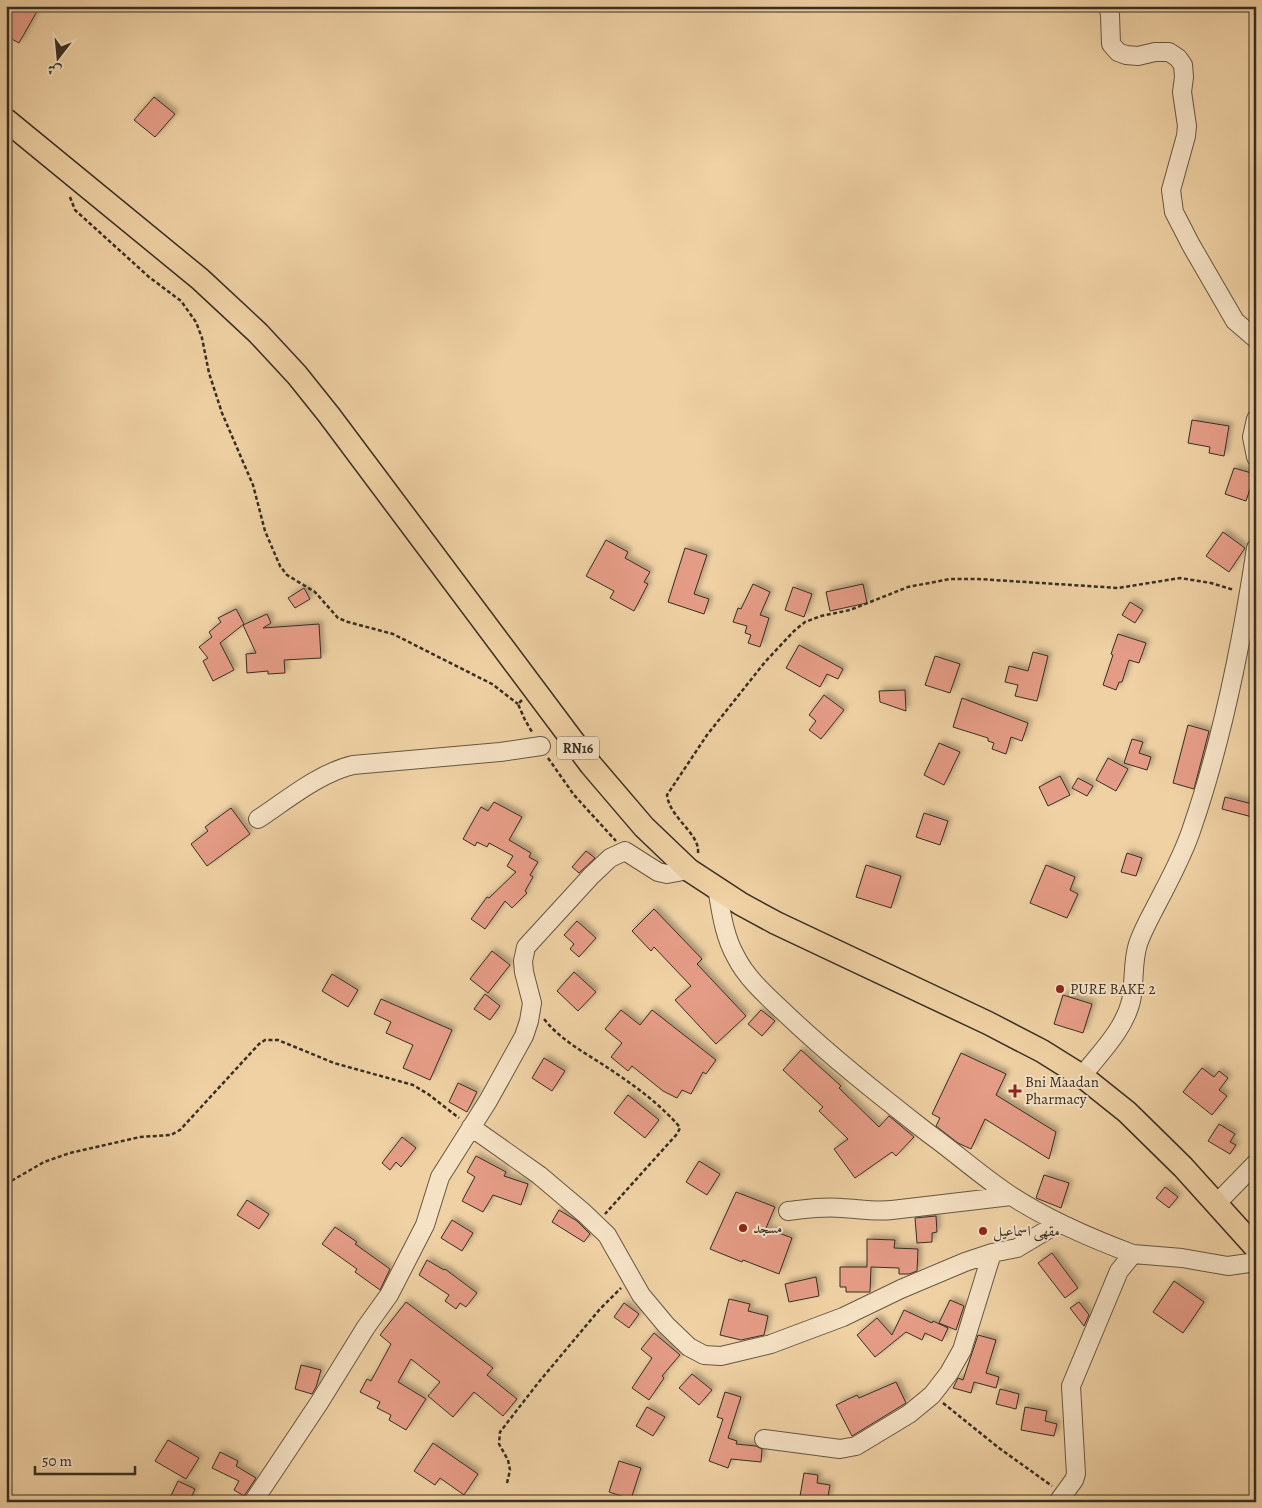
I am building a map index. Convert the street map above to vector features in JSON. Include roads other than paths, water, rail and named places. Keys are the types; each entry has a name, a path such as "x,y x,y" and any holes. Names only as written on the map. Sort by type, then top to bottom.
{"main road":[{"name":"RN16","path":"6,120 200,279 258,333 297,375 591,765 638,820 689,870 741,904 776,923 988,1023 1042,1051 1082,1076 1127,1112 1183,1167 1256,1248"}],"street":[{"path":"1108,6 1111,44 1118,52 1138,56 1155,52 1169,52 1178,58 1183,65 1182,92 1187,126 1171,190 1174,212 1235,321 1256,339"},
{"path":"1256,419 1252,437 1256,457"},
{"path":"1082,1076 1111,1040 1124,1020 1131,1000 1138,945 1177,866 1192,829 1218,742 1256,548"},
{"path":"258,819 325,775 339,768 352,765 500,752 541,746"},
{"path":"253,1502 366,1327 390,1296 425,1225 440,1177 501,1080 520,1044 529,1021 532,1003 524,972 523,961 526,947 610,858 625,851 658,872 668,874 689,870"},
{"path":"717,888 726,932 736,958 748,976 820,1047 874,1092 982,1176 1011,1196 1059,1223 1133,1254 1182,1258 1228,1266 1256,1262"},
{"path":"471,1127 539,1174 596,1224 607,1235 641,1295 666,1325 689,1347 704,1355 721,1356 771,1344 843,1317 901,1289 965,1262 992,1253 1017,1248 1059,1223"},
{"path":"1217,1203 1256,1162"},
{"path":"788,1211 820,1207 873,1212 1011,1196"},
{"path":"764,1439 840,1449 856,1446 909,1414 932,1395 949,1373 962,1350 992,1253"},
{"path":"1061,1498 1076,1474 1071,1386 1119,1271 1133,1254"}],"place":[{"name":"PURE BAKE 2","path":"1060,989"},
{"name":"Bni Maadan Pharmacy","path":"1015,1091"},
{"name":"مسجد","path":"743,1228"},
{"name":"مقهى اسماعيل","path":"983,1231"}]}
